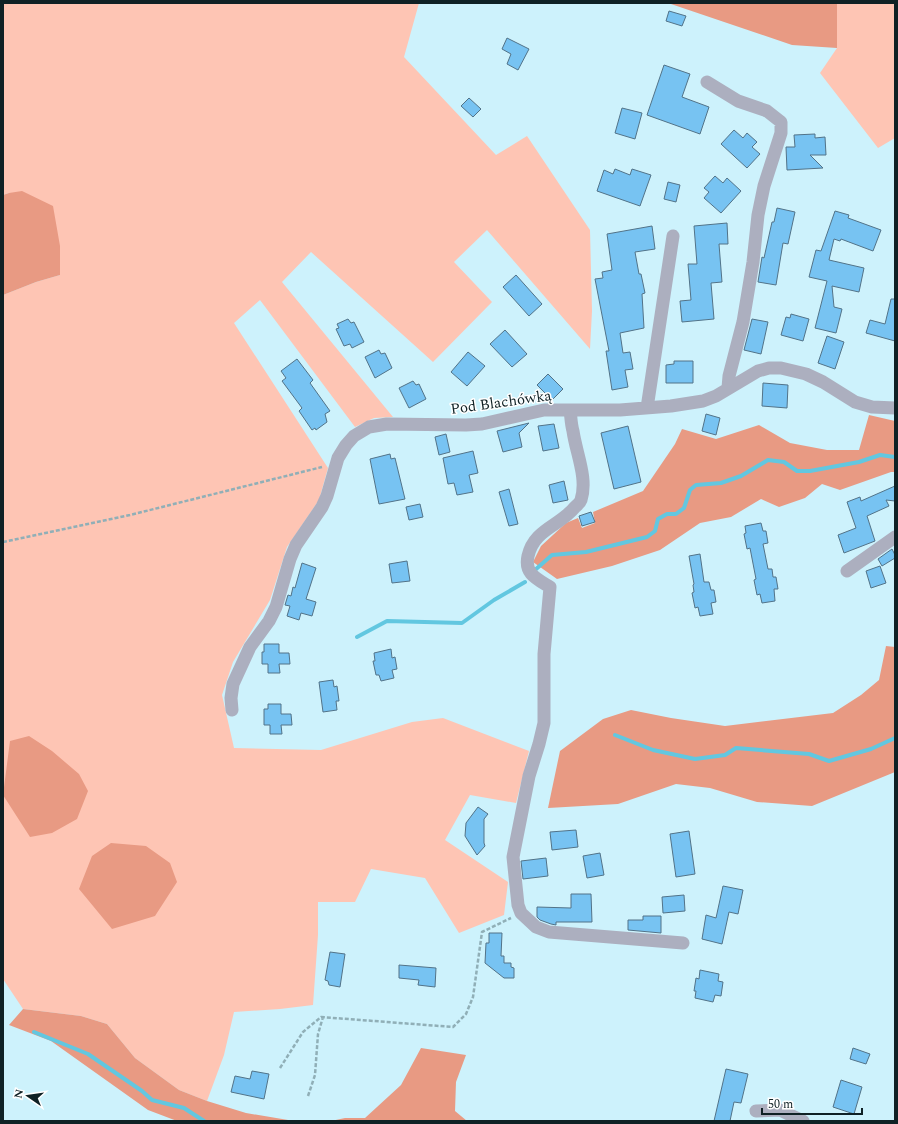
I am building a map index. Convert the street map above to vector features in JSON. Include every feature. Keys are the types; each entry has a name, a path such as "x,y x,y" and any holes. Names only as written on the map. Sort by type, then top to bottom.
{"street":[{"path":"707,82 738,101 767,111 781,122 781,133 764,186 758,215 753,262 744,314 729,376 728,388"},
{"path":"647,408 673,236"},
{"name":"Pod Blachówką","path":"232,710 231,698 233,684 250,647 269,621 276,607 290,559 296,545 322,507 327,496 338,458 346,444 354,436 369,427 378,425 466,426 482,424 537,411 647,408 702,401 716,396 758,371 769,368 782,368 812,376 855,402 872,407 895,408"},
{"path":"570,410 572,430 582,475 583,488 580,502 570,514 540,534 531,545 527,558 527,569 531,574 550,587 544,654 544,723 539,744 528,776 513,857 518,905 521,914 536,927 549,932 683,943"},
{"path":"847,571 895,537"},
{"path":"756,1111 780,1110 803,1121"}],"path":[{"path":"3,542 130,515 321,468 338,458"},
{"path":"280,1068 303,1032 321,1017 453,1027 466,1014 474,997 482,932 521,914"},
{"path":"308,1096 315,1075 318,1034 323,1017"}],"shaded area":[{"path":"3,3 419,3 404,57 496,155 527,136 590,230 592,311 590,349 487,230 454,262 492,302 433,362 311,252 282,282 393,417 374,418 355,427 260,300 234,323 328,468 319,500 287,547 270,600 233,662 222,695 234,748 321,750 412,722 443,718 529,751 516,803 470,795 445,840 508,882 504,915 459,933 425,878 371,869 355,902 318,902 318,935 313,1005 234,1012 224,1055 207,1101 179,1090 135,1058 107,1024 81,1016 23,1009 3,979 3,295 36,282 60,275 9,193 3,195"},
{"path":"668,3 837,3 837,48 792,45"},
{"path":"837,3 895,3 895,138 878,148 820,73 837,48"},
{"path":"22,191 53,206 60,246 60,275 36,282 3,295 3,195"},
{"path":"869,415 895,421 895,472 891,472 840,490 822,484 805,498 779,507 761,499 731,517 700,523 660,550 612,566 557,579 533,562 541,546 566,523 578,518 582,528 595,523 593,512 643,491 675,444 682,429 716,439 759,425 790,443 827,450 859,450"},
{"path":"886,646 895,647 895,772 812,806 757,802 710,788 676,784 618,804 548,808 560,751 603,719 631,710 725,726 833,713 861,695 879,680"},
{"path":"29,736 52,751 79,774 88,791 77,819 52,833 30,837 3,795 10,741"},
{"path":"111,843 146,846 170,863 177,882 155,916 112,929 79,889 92,856"},
{"path":"23,1009 81,1016 107,1024 135,1058 179,1090 207,1101 246,1113 294,1121 177,1121 148,1110 51,1041 9,1025"},
{"path":"421,1048 466,1055 456,1082 455,1111 467,1121 331,1121 345,1118 365,1118 401,1085"}],"building":[{"path":"669,11 686,16 682,26 666,21"},
{"path":"507,38 529,49 518,70 507,64 511,54 502,49"},
{"path":"664,65 690,74 682,97 709,107 700,134 647,115"},
{"path":"469,98 481,109 473,117 461,106"},
{"path":"622,108 642,113 635,139 615,133"},
{"path":"734,130 743,138 747,133 757,142 752,147 760,154 747,168 721,144"},
{"path":"815,134 815,138 825,137 826,155 810,155 823,168 787,170 786,147 795,147 794,135"},
{"path":"615,169 630,175 632,169 651,175 640,206 597,191 604,170 613,174"},
{"path":"715,176 723,183 727,178 741,191 721,213 704,198 709,192 704,188"},
{"path":"668,182 680,185 676,202 664,199"},
{"path":"777,208 795,212 788,244 783,243 776,285 758,282 762,257 764,258 772,222 774,222"},
{"path":"835,211 849,215 848,218 881,230 873,251 841,239 840,241 834,239 829,260 864,268 859,292 832,286 834,307 842,309 836,333 815,328 827,281 809,277 816,250 821,251"},
{"path":"727,223 728,244 719,244 722,282 711,283 714,319 682,322 680,301 691,300 688,264 697,264 694,226"},
{"path":"652,226 655,249 635,252 639,274 641,274 645,293 642,294 644,328 620,333 623,353 630,352 633,369 625,370 628,387 612,390 606,351 609,351 595,279 603,278 602,272 612,270 607,234"},
{"path":"516,275 542,304 529,316 503,287"},
{"path":"891,299 895,299 895,341 866,333 870,320 885,324"},
{"path":"791,314 809,319 803,341 781,335 786,317 790,318"},
{"path":"348,319 351,323 354,322 364,342 352,348 350,344 344,346 336,329 339,328 337,324"},
{"path":"752,319 768,322 761,354 744,350"},
{"path":"505,330 527,354 512,367 490,344"},
{"path":"827,336 844,342 835,369 818,363"},
{"path":"379,350 381,354 385,353 392,368 375,378 365,357"},
{"path":"468,352 485,366 467,386 451,372"},
{"path":"297,359 313,380 310,383 330,411 325,414 327,422 316,430 315,428 312,430 299,411 302,408 282,381 286,378 281,371"},
{"path":"674,361 693,361 693,383 666,383 666,365 674,364"},
{"path":"548,374 563,389 552,400 537,385"},
{"path":"413,381 416,385 419,384 426,399 409,408 399,388"},
{"path":"763,383 788,385 787,408 762,406"},
{"path":"706,414 720,418 716,435 702,431"},
{"path":"529,423 519,433 522,447 503,452 497,431"},
{"path":"554,424 559,448 543,451 538,426"},
{"path":"628,426 641,482 614,489 601,433"},
{"path":"446,434 450,452 439,455 435,437"},
{"path":"473,451 478,473 469,475 473,492 457,495 454,483 448,484 443,458"},
{"path":"390,454 391,459 395,458 405,499 379,504 370,459"},
{"path":"564,481 568,500 553,503 549,485"},
{"path":"895,486 895,501 886,500 889,506 867,516 875,541 844,553 838,535 856,528 847,502 860,497 861,501"},
{"path":"509,489 518,524 509,526 499,492"},
{"path":"420,504 423,517 409,520 406,507"},
{"path":"591,512 595,522 582,526 579,516"},
{"path":"761,523 763,531 766,531 768,543 763,544 768,569 772,569 773,577 776,577 778,589 774,589 775,601 762,603 760,594 757,595 754,580 756,579 750,548 747,549 744,534 746,533 745,526"},
{"path":"892,549 895,558 882,566 878,559"},
{"path":"700,554 704,582 709,582 711,590 714,590 716,602 711,603 713,614 700,616 698,607 695,608 692,593 694,592 694,584 689,556"},
{"path":"407,561 410,581 392,583 389,564"},
{"path":"302,563 316,568 306,599 316,602 312,616 301,613 299,620 287,616 290,606 285,605 288,595 291,596 293,587 295,588"},
{"path":"880,566 886,583 871,588 866,571"},
{"path":"264,644 279,644 279,653 289,653 290,664 279,664 280,673 268,673 268,664 262,664"},
{"path":"391,649 392,658 395,657 397,669 392,670 394,678 381,681 379,675 376,675 373,661 375,661 374,653"},
{"path":"333,680 334,687 337,686 339,701 336,701 337,710 323,712 319,682"},
{"path":"268,704 281,704 281,714 291,714 292,725 281,725 282,734 270,734 270,725 264,725 264,709 268,709"},
{"path":"478,807 488,814 484,819 485,846 477,855 465,836 466,823"},
{"path":"576,830 578,847 552,850 550,832"},
{"path":"689,831 695,874 676,877 670,834"},
{"path":"600,853 604,875 587,878 583,856"},
{"path":"546,858 548,876 523,879 521,861"},
{"path":"723,886 743,890 738,914 729,912 722,944 702,939 706,915 716,918"},
{"path":"571,894 591,894 592,922 556,922 556,925 540,920 537,917 537,907 571,908"},
{"path":"684,895 685,911 663,913 662,897"},
{"path":"643,916 661,916 661,933 628,930 628,920 643,920"},
{"path":"489,933 502,933 501,956 504,956 504,963 511,963 511,967 514,968 514,978 504,978 485,963 486,943 489,943"},
{"path":"330,952 345,954 340,987 329,985 328,981 325,980"},
{"path":"399,965 436,968 435,987 418,985 419,980 399,978"},
{"path":"700,970 719,974 718,981 723,982 721,996 715,995 713,1002 695,998 696,991 694,991 696,978 699,979"},
{"path":"853,1048 870,1054 866,1064 850,1059"},
{"path":"726,1069 748,1074 741,1103 734,1102 730,1121 714,1121"},
{"path":"252,1071 269,1074 264,1099 231,1092 235,1076 250,1079"},
{"path":"841,1080 862,1087 854,1114 833,1107"}],"waterway":[{"path":"535,570 552,555 586,552 647,537 655,531 658,519 667,514 676,514 684,508 690,490 696,485 721,483 741,476 768,460 784,462 797,471 810,471 859,462 880,455 895,457"},
{"path":"357,637 387,621 462,623 494,600 525,582"},
{"path":"615,735 653,750 695,759 725,755 736,748 809,754 829,761 871,749 895,738"},
{"path":"34,1032 88,1054 142,1091 152,1100 184,1108 204,1121"}]}
